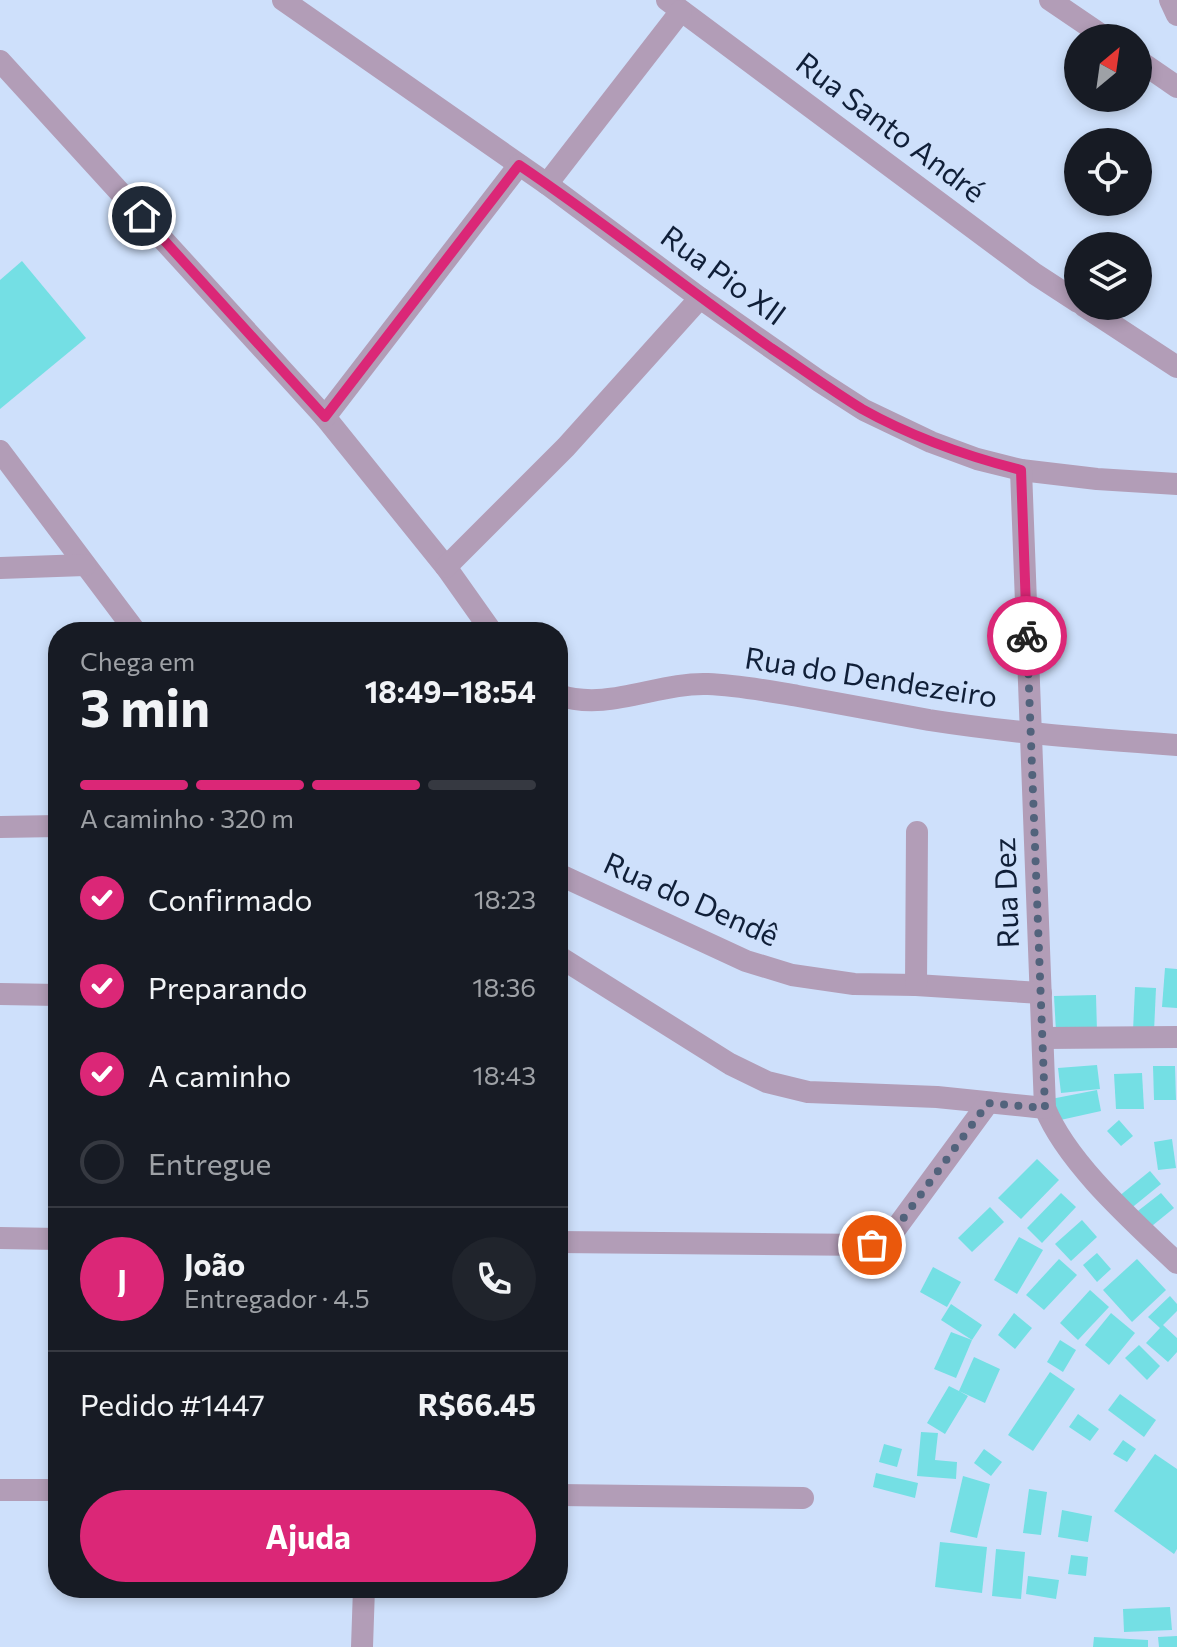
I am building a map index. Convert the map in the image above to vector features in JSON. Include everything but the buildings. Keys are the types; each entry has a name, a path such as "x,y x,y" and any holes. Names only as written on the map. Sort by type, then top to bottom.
{"street":[{"name":"Rua Pio XII","path":"283,0 547,184 700,298 864,410 931,442 977,459 1021,470 1177,484"},
{"path":"1050,0 1085,24"},
{"path":"1170,0 1177,15"},
{"path":"547,184 674,6"},
{"name":"Rua Santo André","path":"674,6 1064,293"},
{"path":"0,61 325,417 446,567 485,622"},
{"path":"1152,70 1177,87"},
{"path":"325,417 519,165"},
{"path":"446,567 566,447 700,298"},
{"path":"1105,320 1177,367"},
{"path":"0,451 128,622"},
{"name":"Rua Dez","path":"1021,470 1045,1108 1056,1131 1084,1167 1120,1208 1177,1263"},
{"path":"0,568 85,565"},
{"name":"Rua do Dendezeiro","path":"568,698 620,698 705,684 738,686 1030,734 1177,745"},
{"path":"0,827 48,826"},
{"path":"916,985 917,832"},
{"name":"Rua do Dendê","path":"568,879 746,961 792,975 854,984 1041,993"},
{"path":"568,962 730,1064 767,1082 808,1092 937,1097 1045,1108"},
{"path":"0,994 48,995"},
{"path":"1043,1038 1177,1037"},
{"path":"568,1242 880,1243 887,1238 988,1103"},
{"path":"0,1238 48,1239"},
{"path":"0,1490 48,1490"},
{"path":"568,1495 803,1498"},
{"path":"362,1647 364,1598"}],"way so far":[{"path":"872,1245 880,1243 894,1231 988,1103 1045,1108 1027,636"}],"route":[{"path":"142,216 325,417 519,165 700,298 864,410 931,442 977,459 1021,470 1027,636"}]}
